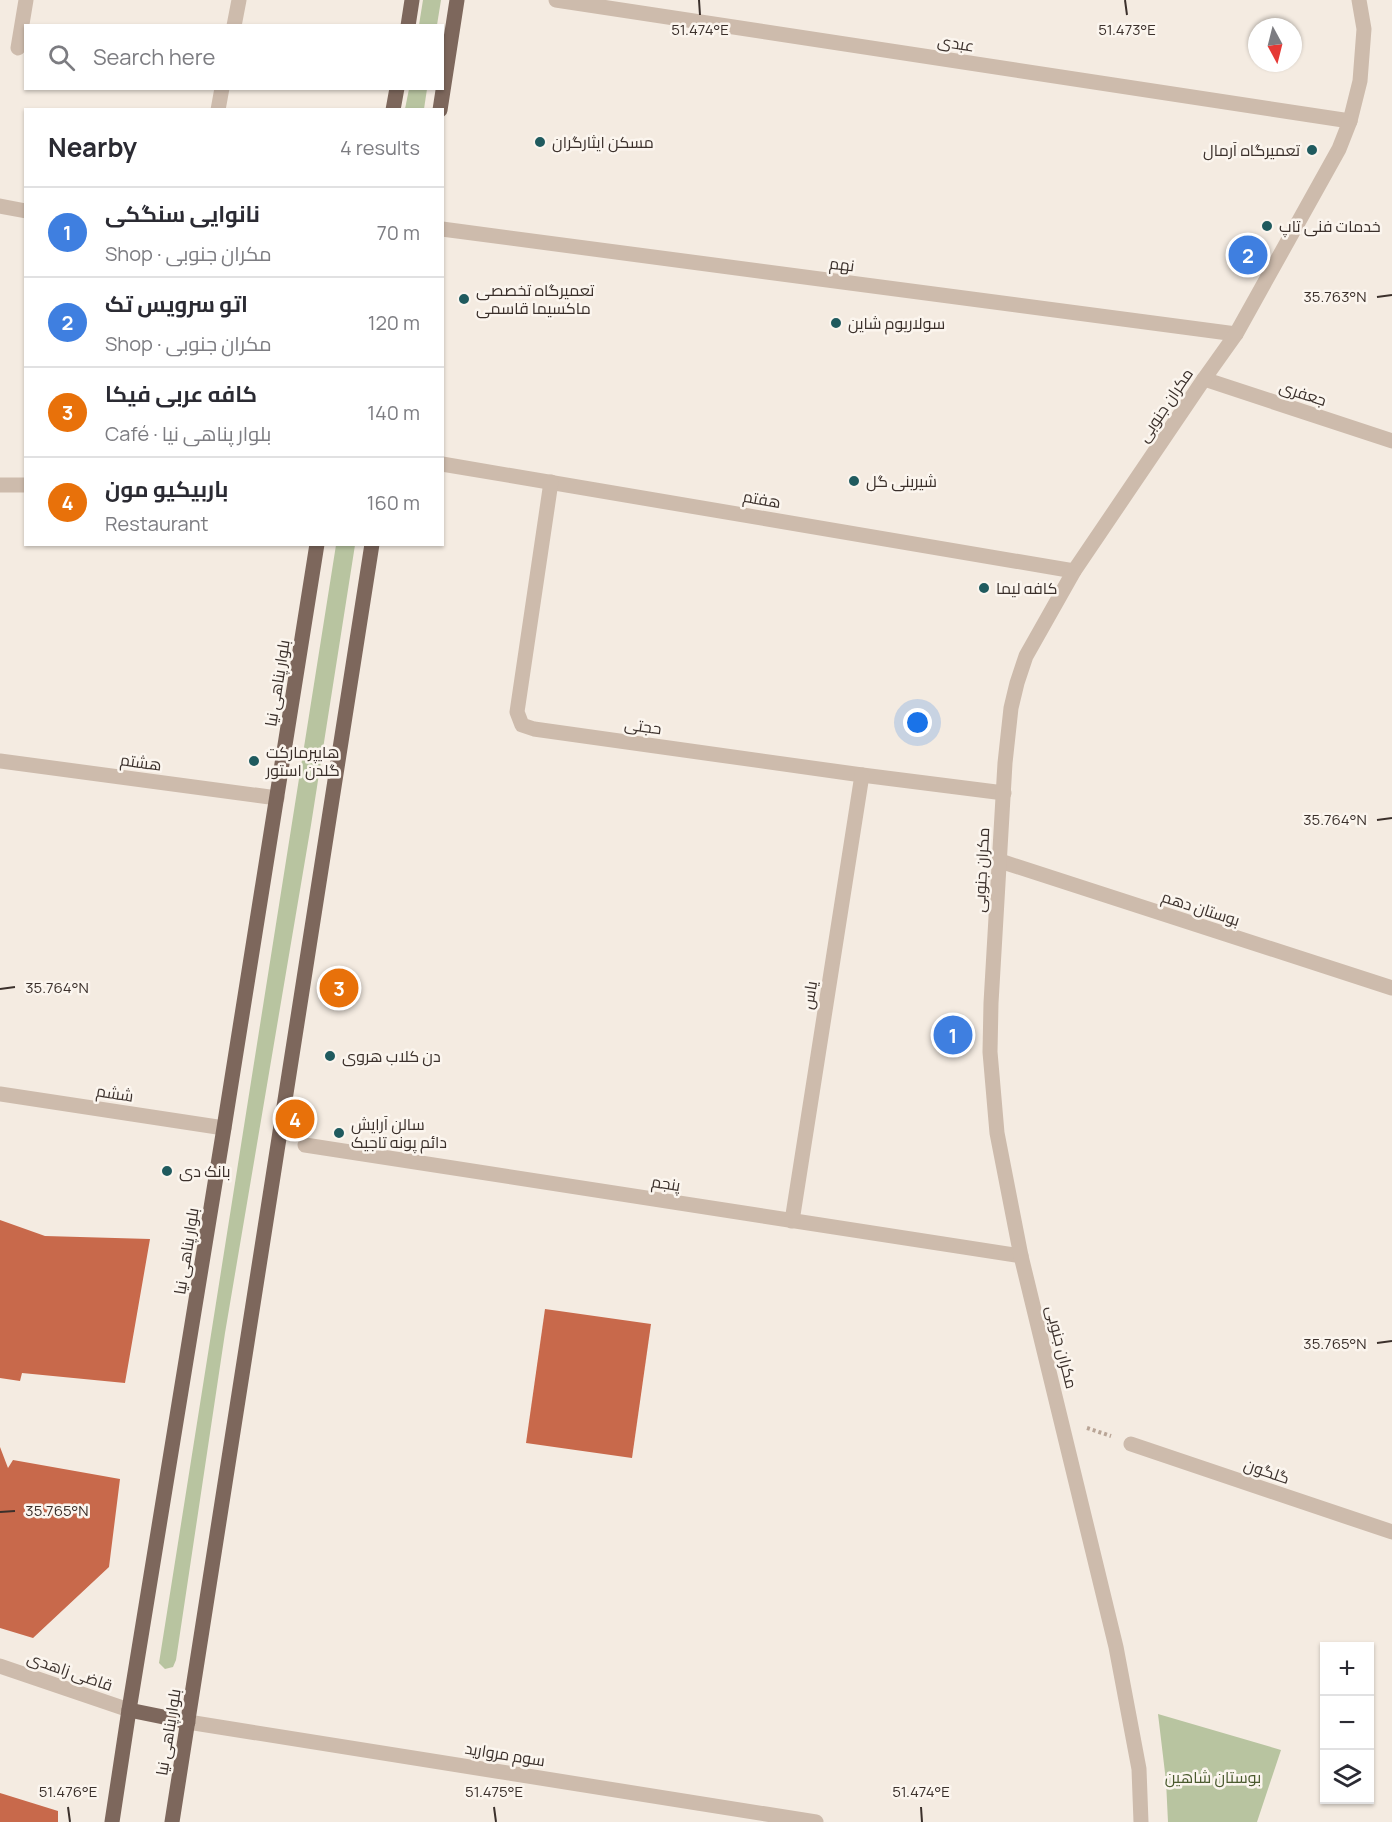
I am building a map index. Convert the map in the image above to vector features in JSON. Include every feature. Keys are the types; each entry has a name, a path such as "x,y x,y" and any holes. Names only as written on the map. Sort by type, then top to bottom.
{"main road":[{"path":"408,24 412,0"},
{"path":"444,84 457,0"},
{"path":"393,108 397,90"},
{"path":"440,108 443,90"},
{"name":"بلوار پناهی نیا","path":"112,1822 317,546"},
{"name":"بلوار پناهی نیا","path":"172,1822 372,546"},
{"path":"129,1710 188,1722"}],"street":[{"path":"18,48 26,0"},
{"path":"234,24 239,0"},
{"name":"عبدی","path":"556,0 1350,121"},
{"name":"مکران جنوبی","path":"1142,1822 1139,1768 1125,1688 1021,1256 997,1133 990,1052 991,1003 1011,708 1017,683 1031,648 1074,571 1236,334 1339,149 1350,121 1360,81 1364,29 1359,0"},
{"path":"218,108 222,90"},
{"path":"0,206 24,211"},
{"name":"نهم","path":"444,230 1236,334"},
{"name":"جعفری","path":"1204,379 1392,441"},
{"name":"هفتم","path":"444,464 1074,571"},
{"name":"حجتی","path":"551,482 517,712 522,725 534,729 1004,793"},
{"path":"0,485 24,485"},
{"name":"هشتم","path":"0,761 276,798"},
{"name":"یاس","path":"792,1221 862,775"},
{"name":"بوستان دهم","path":"1000,861 1392,988"},
{"name":"ششم","path":"0,1094 224,1128"},
{"name":"پنجم","path":"305,1145 1021,1256"},
{"name":"گلگون","path":"1131,1444 1392,1532"},
{"name":"قاضی زاهدی","path":"0,1666 129,1710"},
{"name":"سوم مروارید","path":"188,1722 816,1822"}],"path":[{"path":"1061,1418 1131,1444"}],"green space":[{"path":"423,0 441,0 437,24 419,24"},
{"path":"409,90 427,90 424,108 405,108"},
{"path":"336,546 355,546 311,825 225,1333 176,1660 173,1667 165,1669 159,1663"},
{"name":"بوستان شاهین","path":"1158,1714 1281,1750 1257,1822 1168,1822"}],"building":[{"path":"0,1220 45,1236 150,1239 125,1383 22,1373 20,1381 0,1378"},
{"path":"545,1309 651,1324 632,1458 526,1443"},
{"path":"0,1447 8,1468 13,1460 120,1479 109,1567 33,1638 0,1628"},
{"path":"0,1793 58,1811 58,1822 0,1822"}],"place":[{"name":"مسکن ایثارگران","path":"540,142"},
{"name":"تعمیرگاه آرمال","path":"1312,150"},
{"name":"خدمات فنی تاپ","path":"1267,226"},
{"name":"اتو سرویس تک","path":"1248,255"},
{"name":"تعمیرگاه تخصصی ماکسیما قاسمی","path":"464,299"},
{"name":"سولاریوم شاین","path":"836,323"},
{"name":"شیرینی گل","path":"854,481"},
{"name":"کافه لیما","path":"984,588"},
{"name":"هایپرمارکت گلدن استور","path":"254,761"},
{"name":"کافه عربی فیکا","path":"339,988"},
{"name":"نانوایی سنگکی","path":"953,1035"},
{"name":"دن کلاب هروی","path":"330,1056"},
{"name":"باربیکیو مون","path":"295,1119"},
{"name":"سالن آرایش دائم پونه تاجیک","path":"339,1133"},
{"name":"بانک دی","path":"167,1171"}]}
